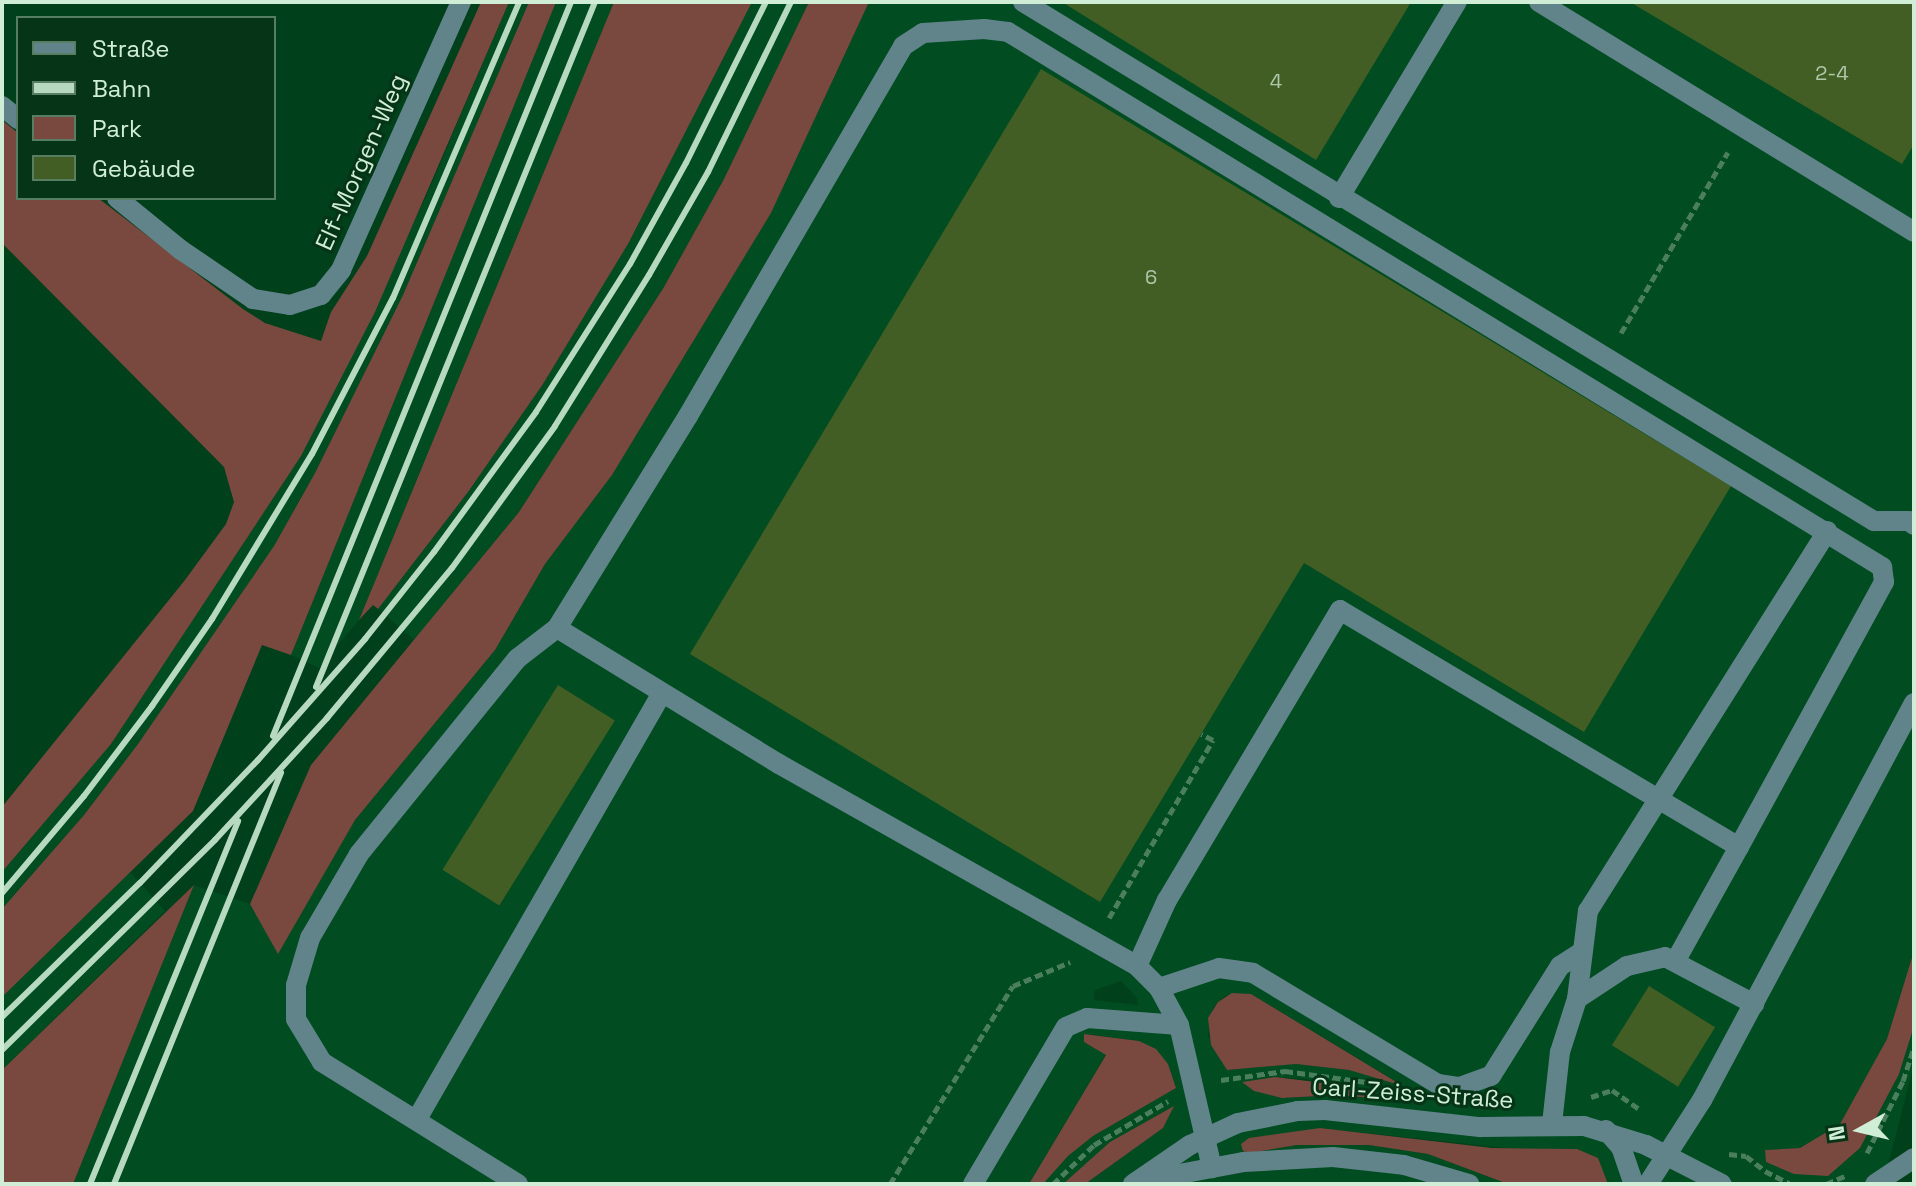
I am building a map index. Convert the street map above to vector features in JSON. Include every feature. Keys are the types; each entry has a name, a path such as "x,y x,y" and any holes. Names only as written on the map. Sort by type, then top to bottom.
{"street":[{"name":"Elf-Morgen-Weg","path":"119,200 181,250 253,299 290,305 321,295 341,270 461,2"},
{"path":"1023,2 1339,198 1874,521 1909,521 1914,525"},
{"path":"1339,198 1457,2"},
{"path":"1539,2 1914,232"},
{"path":"518,1184 322,1062 296,1019 296,985 310,938 359,854 518,658 557,628 688,416 903,46 923,33 984,29 1008,32 1882,567 1884,582 1676,960"},
{"path":"1552,1124 1560,1052 1577,999 1588,911 1827,531"},
{"path":"1137,966 1167,900 1340,610 1739,847"},
{"path":"557,628 661,694 1069,930 1137,966 1159,988 1179,1025 1212,1168"},
{"path":"417,1119 661,694"},
{"path":"1648,1184 1702,1100 1914,703"},
{"path":"1159,988 1219,968 1253,973 1447,1087 1473,1084 1491,1076 1560,966 1583,951"},
{"path":"1577,999 1627,966 1651,957 1676,960 1754,1004"},
{"path":"973,1184 1066,1027 1087,1018 1179,1025"},
{"name":"Carl-Zeiss-Straße","path":"1135,1183 1207,1136 1271,1116 1325,1110 1480,1127 1552,1124 1606,1130 1666,1155 1722,1184"},
{"path":"1606,1130 1621,1147 1634,1184"},
{"name":"Carl-Zeiss-Straße","path":"1135,1183 1272,1158 1359,1158 1428,1170 1469,1184"},
{"path":"1875,1184 1914,1158"}],"path":[{"path":"1606,358 1742,128"},
{"path":"890,1184 1013,986 1086,956 1213,740 1201,734"},
{"path":"1858,1163 1881,1129 1914,1048"},
{"path":"1826,1184 1834,1184 1849,1173"}],"shaded area":[{"path":"509,2 529,2 403,295 315,473 274,546 138,744 84,815 2,909 2,872 111,744 301,456 426,197"},
{"path":"556,2 614,2 359,620 319,668 291,655"},
{"path":"752,2 809,2 724,179 664,287 519,512 414,640 378,609 468,492 543,384 628,244"},
{"path":"869,2 1914,2 1914,951 1887,1039 1840,1124 1800,1148 1766,1150 1766,1163 1860,1148 1899,1074 1914,1026 1914,1065 1883,1184 1608,1184 1609,1181 1515,1149 1320,1128 1250,1153 1297,1145 1369,1145 1428,1154 1508,1184 1085,1184 1163,1128 1063,1184 1043,1184 1068,1156 1093,1136 1176,1088 1168,1064 1139,1041 1089,1034 1106,1054 1029,1184 73,1184 194,885 250,904 278,953 355,820 495,650 545,564 612,475 771,213","holes":["1121,981 1137,998 1138,1005 1094,1000 1095,990","1251,994 1399,1084 1349,1070 1296,1064 1227,1070 1208,1035 1213,1007 1225,996","1275,1077 1305,1079 1392,1098 1337,1095 1282,1098 1243,1082"]},
{"path":"130,872 165,911 2,1070 2,995"}],"green space":[{"path":"481,2 509,2 375,312 301,456 111,744 2,872 2,807 185,580 226,524 234,502 224,467 2,243 2,120 16,131 16,200 101,200 265,323 321,341 331,312 367,256"},
{"path":"529,2 556,2 291,655 262,645 193,811 2,997 2,909 84,815 138,744 274,546 315,473 403,295"},
{"path":"614,2 752,2 628,244 543,384 468,492 378,609 373,605 359,620"},
{"path":"809,2 869,2 771,213 612,475 545,564 495,650 355,820 278,954 250,904 311,765 519,512 664,287 724,179"},
{"path":"194,885 73,1184 2,1184 2,1070"},
{"path":"1914,951 1914,1026 1899,1074 1860,1148 1828,1176 1794,1174 1766,1162 1765,1150 1800,1148 1840,1124 1887,1039"},
{"path":"1232,993 1251,994 1403,1086 1349,1070 1296,1064 1227,1070 1211,1045 1208,1018 1218,1002"},
{"path":"1084,1034 1139,1041 1156,1049 1168,1064 1176,1088 1093,1136 1068,1156 1043,1184 1029,1184 1106,1055 1084,1042"},
{"path":"1275,1077 1332,1084 1397,1100 1337,1095 1282,1098 1254,1091 1242,1082"},
{"path":"1174,1106 1163,1128 1085,1184 1063,1184 1110,1142"},
{"path":"1320,1128 1492,1148 1577,1149 1598,1158 1608,1184 1508,1184 1428,1154 1369,1145 1297,1145 1250,1153 1243,1151 1241,1144 1249,1138"}],"building":[{"path":"1062,2 1411,2 1316,160"},
{"path":"1630,2 1914,2 1914,144 1902,164"},
{"path":"1041,69 1731,486 1584,732 1304,563 1100,902 690,654"},
{"path":"558,685 615,721 499,905 442,870"},
{"path":"1649,986 1715,1027 1678,1087 1612,1045"}],"railway":[{"path":"2,893 84,796 152,706 212,619 312,454 393,298 519,2"},
{"path":"273,736 571,2"},
{"path":"316,687 595,2"},
{"path":"2,1017 140,883 258,760 365,639 434,552 536,412 630,264 686,163 766,2"},
{"path":"2,1050 215,840 327,718 452,568 555,426 649,275 708,172 791,2"},
{"path":"114,1184 281,773"},
{"path":"90,1184 238,821"}]}
